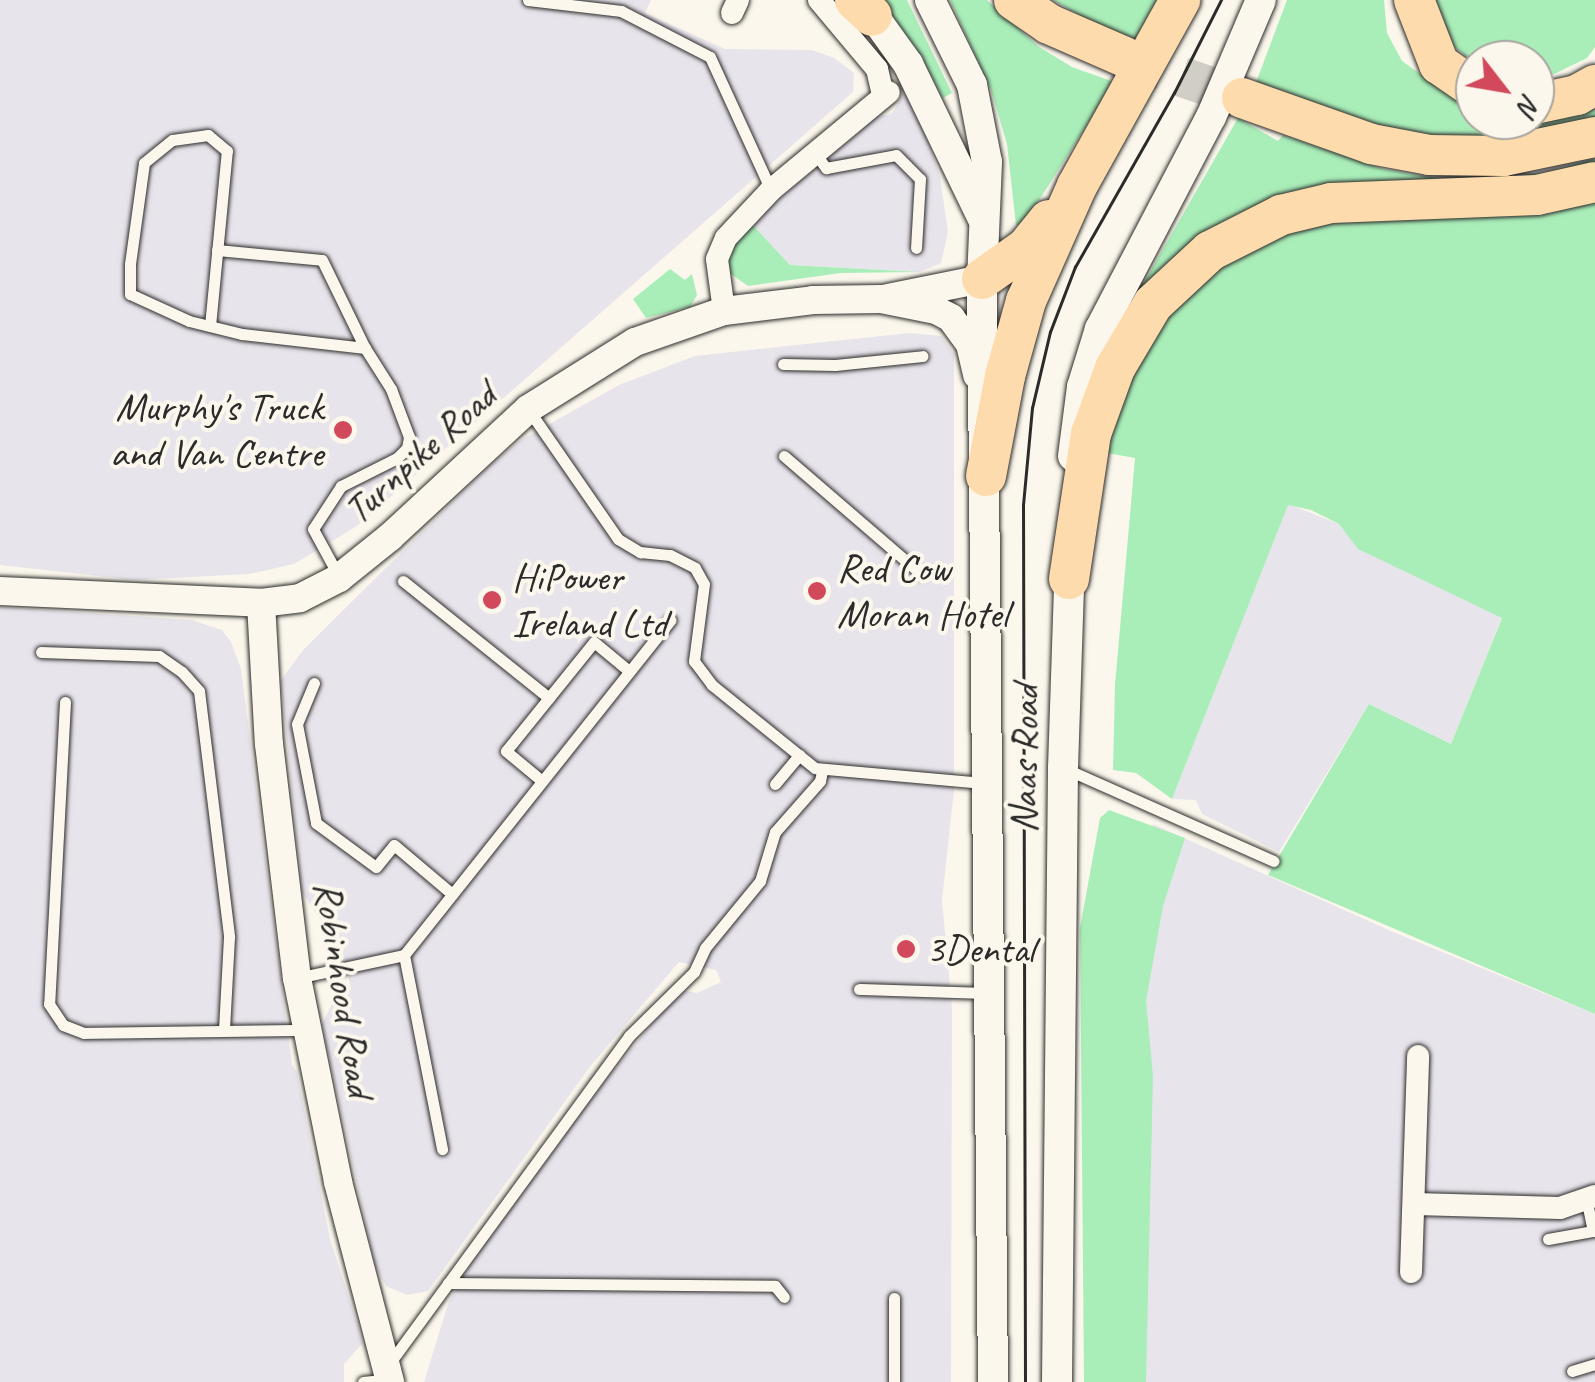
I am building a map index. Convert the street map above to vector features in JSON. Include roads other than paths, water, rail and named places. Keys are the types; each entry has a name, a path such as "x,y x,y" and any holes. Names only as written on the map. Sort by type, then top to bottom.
{"highway":[{"path":"1014,0 1049,24 1125,57"},
{"path":"986,476 1014,339 1076,186 1180,0"},
{"path":"1414,0 1439,64 1455,75"},
{"path":"1555,100 1577,95 1595,85"},
{"path":"1242,98 1371,144 1429,155 1504,156 1595,137"},
{"path":"1069,579 1092,434 1116,368 1153,304 1210,251 1281,214 1331,203 1537,195 1595,182"},
{"path":"982,278 1026,248 1076,186"}],"main road":[{"name":"Naas Road","path":"930,0 955,42 974,95 987,162 982,278 987,418 994,1382"},
{"name":"Naas Road","path":"1057,1382 1062,768 1076,420 1088,361 1114,299 1211,117 1261,0"},
{"path":"863,5 928,100 984,229"}],"street":[{"path":"724,311 717,259 726,238 771,190 886,94 877,69 818,0"},
{"path":"928,287 971,257 984,229"},
{"path":"881,299 982,278"},
{"path":"881,299 951,318 970,344 987,418"},
{"name":"Turnpike Road","path":"0,591 261,603 300,598 339,578 528,409 635,342 724,311 813,300 881,299"},
{"name":"Robinhood Road","path":"261,603 269,744 297,978 379,1379"},
{"path":"1411,1272 1418,1056"},
{"path":"1415,1204 1560,1208 1590,1198"}],"lane":[{"path":"528,0 622,11 710,56 771,190"},
{"path":"210,326 228,150 208,135 172,140 144,163 130,264 130,294 189,322 210,326 322,346 365,348"},
{"path":"814,153 826,168 896,155 920,179 916,248"},
{"path":"218,250 322,260 365,348 390,388 409,437 407,448 396,458 341,486 314,529 339,578"},
{"path":"783,364 835,366 924,356"},
{"path":"528,409 618,539 640,552 670,555 695,568 704,584 695,650 698,670 799,755 822,770 990,783"},
{"path":"784,456 920,573"},
{"path":"403,581 549,698"},
{"path":"297,978 404,954 670,620"},
{"path":"542,782 506,751 594,642 629,672"},
{"path":"41,652 159,656 182,672 199,691 229,937 224,1028"},
{"path":"314,682 297,724 316,824 376,866 394,845 452,894"},
{"path":"65,702 49,1004 63,1025 84,1033 224,1028 307,1030"},
{"path":"775,784 799,755"},
{"path":"1062,768 1274,861"},
{"path":"379,1379 629,1036 694,972 705,948 760,882 776,832 820,781 822,770"},
{"path":"404,954 442,1149"},
{"path":"860,989 992,993"},
{"path":"1548,1239 1594,1232 1590,1198"},
{"path":"448,1283 775,1286 784,1297"},
{"path":"894,1298 894,1382"},
{"path":"1572,1371 1595,1364"}],"tunnel":[{"path":"1125,57 1242,98"}],"tram line":[{"path":"1025,1382 1023,505 1032,408 1050,332 1075,267 1174,93 1221,0"}],"place":[{"name":"Murphy's Truck and Van Centre","path":"343,430"},
{"name":"Red Cow Moran Hotel","path":"817,591"},
{"name":"HiPower Ireland Ltd","path":"492,600"},
{"name":"3Dental","path":"906,949"}]}
